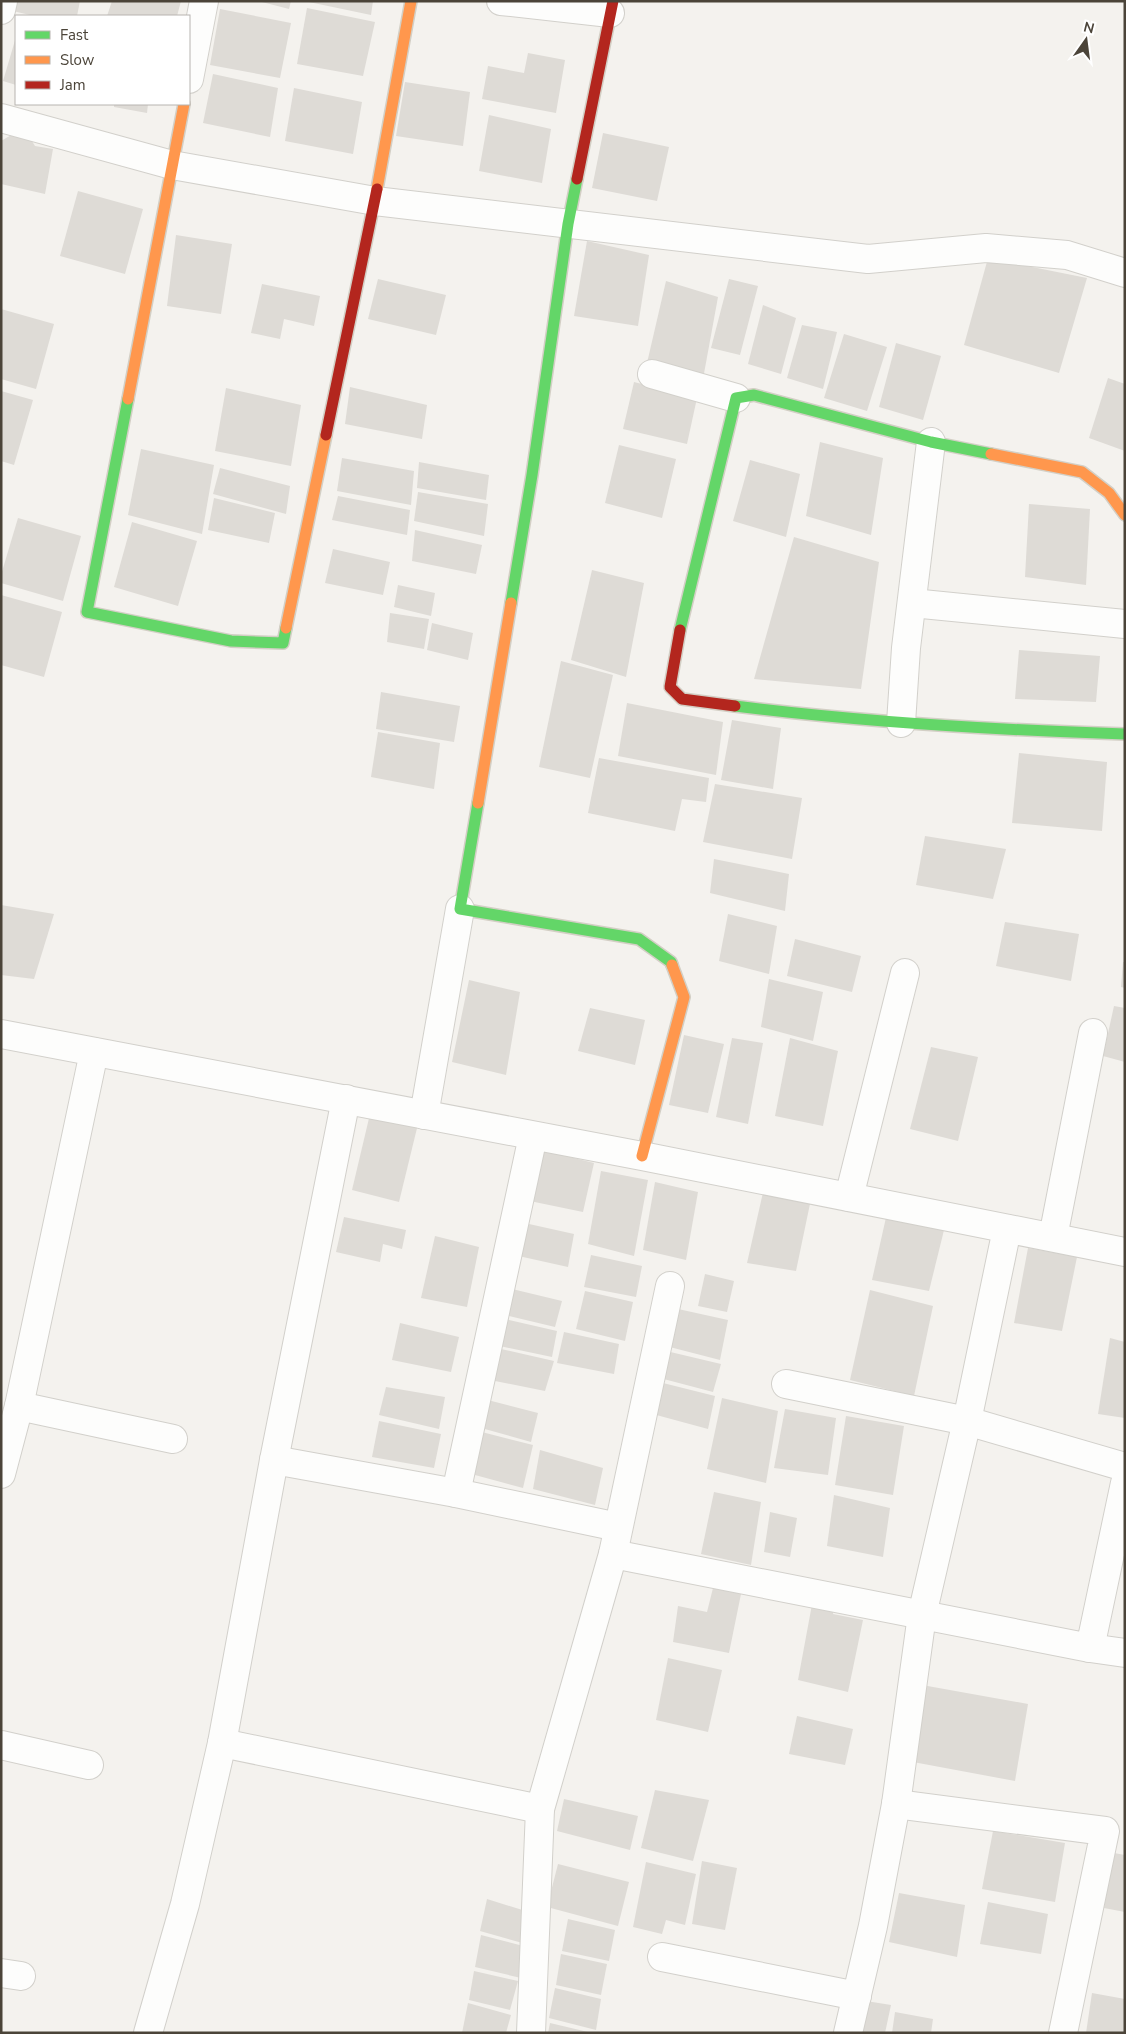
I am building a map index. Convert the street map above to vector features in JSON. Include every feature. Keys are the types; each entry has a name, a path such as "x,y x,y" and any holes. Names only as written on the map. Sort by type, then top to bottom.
{"street":[{"path":"1,10 3,1"},
{"path":"190,74 204,1"},
{"path":"184,105 87,612 231,641 284,643 375,202 411,1"},
{"path":"424,1115 532,475 568,224 611,7 501,1"},
{"path":"1,118 172,165 375,202 868,259 986,248 1067,255 1125,273"},
{"path":"652,374 736,398 754,395 931,442 1082,472 1109,493 1125,515"},
{"path":"736,398 694,563 676,648 670,687 682,699 901,723 1066,733 1125,734"},
{"path":"901,723 906,648 931,442"},
{"path":"912,603 1125,624"},
{"path":"460,909 639,939 671,962 684,997 642,1156"},
{"path":"849,1197 905,973"},
{"path":"1053,1237 1093,1033"},
{"path":"1,1034 346,1098 424,1115 642,1156 1125,1252"},
{"path":"1,1474 19,1406 94,1052"},
{"path":"148,2033 186,1904 222,1743 274,1460 346,1098"},
{"path":"456,1493 533,1136"},
{"path":"848,2033 874,1926 896,1804 922,1615 968,1421 1007,1229"},
{"path":"531,2033 540,1809 613,1554 670,1286"},
{"path":"786,1384 968,1421 1125,1467"},
{"path":"19,1406 173,1439"},
{"path":"274,1460 456,1493 618,1527"},
{"path":"1090,1648 1125,1484"},
{"path":"613,1554 1090,1648 1125,1653"},
{"path":"222,1743 540,1809"},
{"path":"1,1745 89,1765"},
{"path":"896,1804 1115,1833 1063,2033"},
{"path":"662,1957 857,1996"}],"building":[{"path":"15,1 80,1 77,15 30,15 13,11"},
{"path":"112,1 181,1 177,15 107,15"},
{"path":"258,1 291,1 289,9"},
{"path":"304,1 373,1 371,15"},
{"path":"307,8 375,22 363,76 297,64"},
{"path":"220,9 291,23 280,78 210,65"},
{"path":"15,40 15,85 3,81"},
{"path":"528,53 565,60 556,113 482,99 488,66 524,73"},
{"path":"213,74 278,88 270,137 203,123"},
{"path":"405,82 470,92 463,146 396,136"},
{"path":"294,88 362,102 353,154 285,141"},
{"path":"114,105 148,105 147,113 114,107"},
{"path":"489,115 551,129 542,183 479,171"},
{"path":"603,133 669,147 657,201 592,188"},
{"path":"13,134 30,138 35,146 53,149 45,194 1,184 1,141"},
{"path":"78,191 143,209 125,274 60,256"},
{"path":"176,235 232,244 221,314 167,306"},
{"path":"587,241 649,255 638,326 574,316"},
{"path":"988,258 1087,278 1059,373 964,345"},
{"path":"378,279 446,295 436,335 368,319"},
{"path":"729,279 758,286 740,355 711,348"},
{"path":"666,281 718,297 703,379 647,363"},
{"path":"262,284 320,296 314,326 284,319 280,339 251,333"},
{"path":"763,305 796,318 781,374 748,364"},
{"path":"1,309 54,324 36,389 1,379"},
{"path":"802,325 837,332 823,389 787,378"},
{"path":"844,334 887,347 867,411 824,398"},
{"path":"896,343 941,356 923,420 879,407"},
{"path":"1108,378 1125,384 1125,451 1089,438"},
{"path":"634,382 697,398 687,444 623,429"},
{"path":"350,387 427,405 422,439 345,424"},
{"path":"226,388 301,405 291,466 215,451"},
{"path":"1,391 33,400 14,465 1,461"},
{"path":"820,442 883,458 871,535 806,516"},
{"path":"619,445 676,459 662,518 605,503"},
{"path":"141,449 214,465 202,534 128,515"},
{"path":"342,458 414,471 411,505 337,491"},
{"path":"750,460 800,474 786,537 733,521"},
{"path":"419,462 489,475 486,500 417,488"},
{"path":"220,468 290,486 286,514 213,494"},
{"path":"418,492 488,504 484,536 414,521"},
{"path":"338,496 410,510 407,535 332,520"},
{"path":"214,498 275,513 269,543 208,530"},
{"path":"1029,504 1090,509 1086,585 1025,577"},
{"path":"18,518 81,536 63,601 1,583 1,575"},
{"path":"132,522 197,541 178,606 114,587"},
{"path":"415,530 482,545 476,574 412,561"},
{"path":"794,537 879,562 861,689 754,679"},
{"path":"333,549 390,562 383,595 325,583"},
{"path":"592,570 644,583 626,677 571,660"},
{"path":"398,585 435,593 431,616 394,607"},
{"path":"1,595 62,612 44,677 1,665"},
{"path":"390,613 429,619 424,649 387,642"},
{"path":"432,623 473,633 468,660 427,650"},
{"path":"1019,650 1100,656 1096,702 1015,699"},
{"path":"561,661 613,675 590,778 539,767"},
{"path":"381,692 460,706 454,742 376,729"},
{"path":"627,703 723,722 716,775 618,756"},
{"path":"732,720 781,728 773,789 721,780"},
{"path":"378,732 440,743 434,789 371,777"},
{"path":"1019,753 1107,762 1102,831 1012,823"},
{"path":"599,758 709,778 706,802 682,799 675,831 588,813"},
{"path":"715,784 802,798 792,859 703,842"},
{"path":"925,836 1006,849 993,899 916,885"},
{"path":"714,859 789,874 785,911 710,893"},
{"path":"1,905 54,914 34,979 1,975"},
{"path":"728,914 777,926 769,974 719,961"},
{"path":"1005,922 1079,934 1071,981 996,966"},
{"path":"795,939 861,956 852,992 787,976"},
{"path":"1123,962 1125,962 1125,988 1121,987"},
{"path":"769,979 823,992 813,1041 761,1027"},
{"path":"469,980 520,992 506,1075 452,1062"},
{"path":"1114,1006 1125,1008 1125,1062 1103,1056"},
{"path":"590,1008 645,1020 635,1065 578,1051"},
{"path":"684,1035 724,1044 708,1113 669,1105"},
{"path":"732,1038 763,1043 748,1124 716,1117"},
{"path":"790,1038 838,1051 823,1126 775,1116"},
{"path":"931,1047 978,1057 958,1141 910,1129"},
{"path":"370,1114 418,1124 399,1202 352,1190"},
{"path":"538,1149 594,1163 583,1212 525,1200"},
{"path":"601,1171 648,1180 634,1256 588,1244"},
{"path":"655,1182 698,1192 686,1260 643,1250"},
{"path":"764,1188 811,1199 796,1271 747,1263"},
{"path":"887,1213 945,1226 929,1291 872,1280"},
{"path":"344,1217 406,1230 402,1249 383,1244 380,1262 336,1252"},
{"path":"520,1222 574,1234 568,1267 514,1255"},
{"path":"435,1236 479,1247 467,1307 421,1298"},
{"path":"1028,1248 1077,1257 1062,1331 1014,1323"},
{"path":"591,1255 642,1266 636,1297 584,1287"},
{"path":"705,1274 734,1281 727,1312 698,1306"},
{"path":"508,1288 562,1301 555,1327 501,1314"},
{"path":"870,1290 933,1306 914,1396 850,1380"},
{"path":"585,1291 633,1302 625,1341 576,1329"},
{"path":"669,1307 728,1320 720,1360 662,1345"},
{"path":"501,1318 557,1331 552,1357 495,1345"},
{"path":"400,1323 459,1337 451,1372 392,1360"},
{"path":"564,1332 619,1344 614,1374 557,1363"},
{"path":"1110,1338 1125,1342 1125,1418 1098,1414"},
{"path":"492,1347 554,1361 545,1391 485,1379"},
{"path":"662,1350 721,1364 713,1392 656,1377"},
{"path":"655,1381 715,1396 708,1429 649,1413"},
{"path":"386,1387 445,1397 439,1429 379,1415"},
{"path":"480,1398 538,1413 531,1442 474,1426"},
{"path":"722,1398 778,1411 766,1483 707,1469"},
{"path":"785,1409 836,1418 828,1475 774,1468"},
{"path":"846,1416 904,1426 893,1495 835,1485"},
{"path":"379,1421 441,1434 434,1468 372,1457"},
{"path":"474,1430 533,1445 523,1488 464,1472"},
{"path":"540,1450 603,1468 595,1505 533,1489"},
{"path":"714,1492 761,1502 751,1565 701,1554"},
{"path":"834,1495 890,1508 883,1557 827,1546"},
{"path":"770,1512 797,1518 790,1557 764,1552"},
{"path":"713,1588 741,1594 729,1653 673,1642 678,1606 707,1612"},
{"path":"813,1599 835,1603 833,1614 863,1620 848,1692 798,1680"},
{"path":"668,1658 722,1670 708,1732 656,1720"},
{"path":"922,1685 1028,1704 1015,1781 913,1762"},
{"path":"797,1716 853,1729 845,1765 789,1754"},
{"path":"655,1790 709,1800 693,1861 641,1848"},
{"path":"564,1799 638,1816 630,1850 557,1831"},
{"path":"993,1831 1065,1843 1055,1902 982,1889"},
{"path":"1114,1853 1125,1855 1125,1912 1104,1908"},
{"path":"702,1861 737,1868 725,1930 692,1924"},
{"path":"646,1862 696,1874 685,1925 666,1920 662,1934 633,1927"},
{"path":"558,1864 629,1882 618,1926 547,1907"},
{"path":"899,1893 965,1905 957,1957 889,1942"},
{"path":"487,1899 532,1913 526,1944 480,1931"},
{"path":"988,1902 1048,1914 1041,1954 980,1944"},
{"path":"568,1919 615,1930 609,1961 562,1951"},
{"path":"481,1935 527,1947 521,1978 475,1967"},
{"path":"561,1954 607,1964 601,1995 556,1985"},
{"path":"474,1971 518,1981 510,2010 469,2000"},
{"path":"555,1988 601,1999 596,2030 549,2018"},
{"path":"1092,1993 1125,1999 1125,2033 1086,2033"},
{"path":"860,2000 891,2005 885,2033 852,2033"},
{"path":"468,2003 511,2015 506,2033 462,2033"},
{"path":"895,2012 933,2019 931,2033 892,2033"},
{"path":"550,2023 588,2032 588,2033 548,2033"}],"traffic: fast":[{"path":"511,603 532,475 568,224 577,179"},
{"path":"680,630 736,398 754,395 931,442 991,454"},
{"path":"128,399 87,612 231,641 283,643 286,628"},
{"path":"735,706 832,717 1027,730 1125,734"},
{"path":"478,803 460,909 639,939 671,962 672,965"}],"traffic: slow":[{"path":"377,189 411,1"},
{"path":"128,399 184,105"},
{"path":"286,628 326,435"},
{"path":"991,454 1082,472 1109,493 1125,515"},
{"path":"478,803 511,603"},
{"path":"642,1156 684,997 672,965"}],"traffic: jam":[{"path":"577,179 613,1"},
{"path":"326,435 377,189"},
{"path":"680,630 670,687 682,699 735,706"}]}
